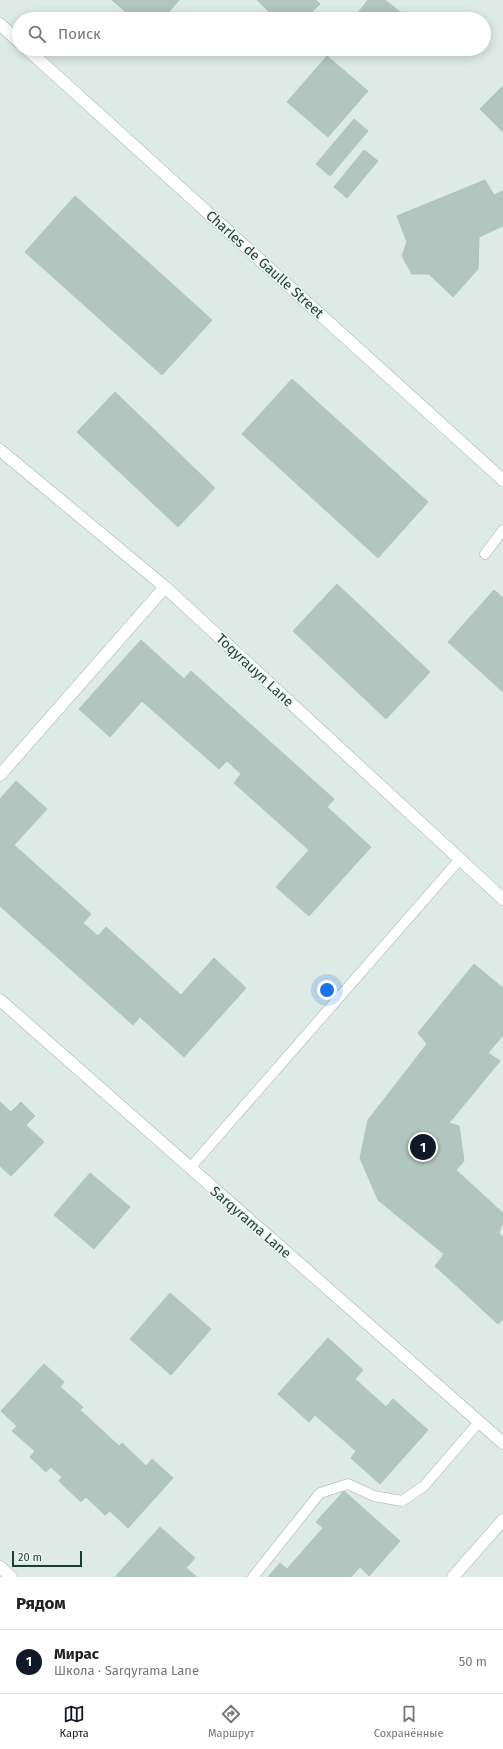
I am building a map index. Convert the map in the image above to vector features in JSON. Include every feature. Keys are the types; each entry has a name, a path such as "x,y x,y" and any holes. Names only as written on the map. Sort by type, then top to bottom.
{"street":[{"path":"0,24 12,35"},
{"name":"Charles de Gaulle Street","path":"35,56 503,480"},
{"name":"Toqyrauyn Lane","path":"0,450 165,587 503,898"},
{"path":"0,775 165,587"},
{"name":"Sarqyrama Lane","path":"0,1000 503,1443"},
{"path":"453,1577 503,1520"},
{"path":"0,1567 11,1577"}],"lane":[{"path":"485,554 503,530"},
{"path":"190,1168 460,859"},
{"path":"253,1577 320,1494 348,1484 374,1496 402,1501 424,1486 480,1422"}],"building":[{"path":"112,0 179,0 169,12 126,12"},
{"path":"257,0 316,0 320,4 312,12 269,12"},
{"path":"368,0 385,0 400,12 359,12"},
{"path":"327,56 368,91 328,137 287,102"},
{"path":"503,86 503,132 480,109"},
{"path":"354,119 368,131 330,176 316,164"},
{"path":"364,150 378,161 347,198 334,187"},
{"path":"485,180 494,195 503,191 503,226 479,237 478,269 453,297 429,274 412,274 402,256 407,242 397,216"},
{"path":"75,196 212,320 162,375 25,252"},
{"path":"292,379 428,502 378,558 242,434"},
{"path":"115,392 215,488 178,527 77,432"},
{"path":"337,584 430,672 386,719 293,631"},
{"path":"494,590 503,598 503,692 448,642"},
{"path":"141,640 184,679 191,671 334,799 327,807 371,847 309,916 276,887 309,850 234,783 241,774 227,761 219,769 142,701 110,737 79,709"},
{"path":"16,781 47,809 14,845 91,914 83,923 98,936 106,927 181,995 214,958 246,988 184,1057 140,1017 133,1025 0,906 0,799"},
{"path":"474,964 503,988 503,1035 488,1053 500,1061 449,1123 459,1126 464,1161 456,1170 503,1213 503,1222 499,1233 503,1237 503,1319 498,1324 435,1266 444,1254 378,1200 360,1158 368,1120 427,1044 418,1033"},
{"path":"0,1102 11,1112 21,1102 35,1116 26,1125 44,1142 11,1176 0,1166"},
{"path":"90,1173 130,1207 94,1249 54,1215"},
{"path":"170,1293 211,1329 171,1375 130,1339"},
{"path":"328,1338 363,1370 355,1379 386,1407 393,1399 428,1430 380,1484 351,1458 356,1451 315,1415 309,1422 278,1394"},
{"path":"44,1364 64,1382 60,1387 83,1407 80,1410 119,1446 122,1443 146,1466 152,1459 173,1478 128,1528 110,1511 105,1515 86,1497 81,1502 59,1481 62,1477 51,1467 46,1472 30,1457 35,1451 12,1431 17,1426 1,1411"},
{"path":"344,1491 400,1541 369,1576 360,1567 351,1577 268,1577 280,1563 287,1569 323,1528 316,1522"},
{"path":"160,1527 195,1558 186,1568 197,1577 115,1577"}],"place":[{"name":"Мирас","path":"423,1147"}]}
